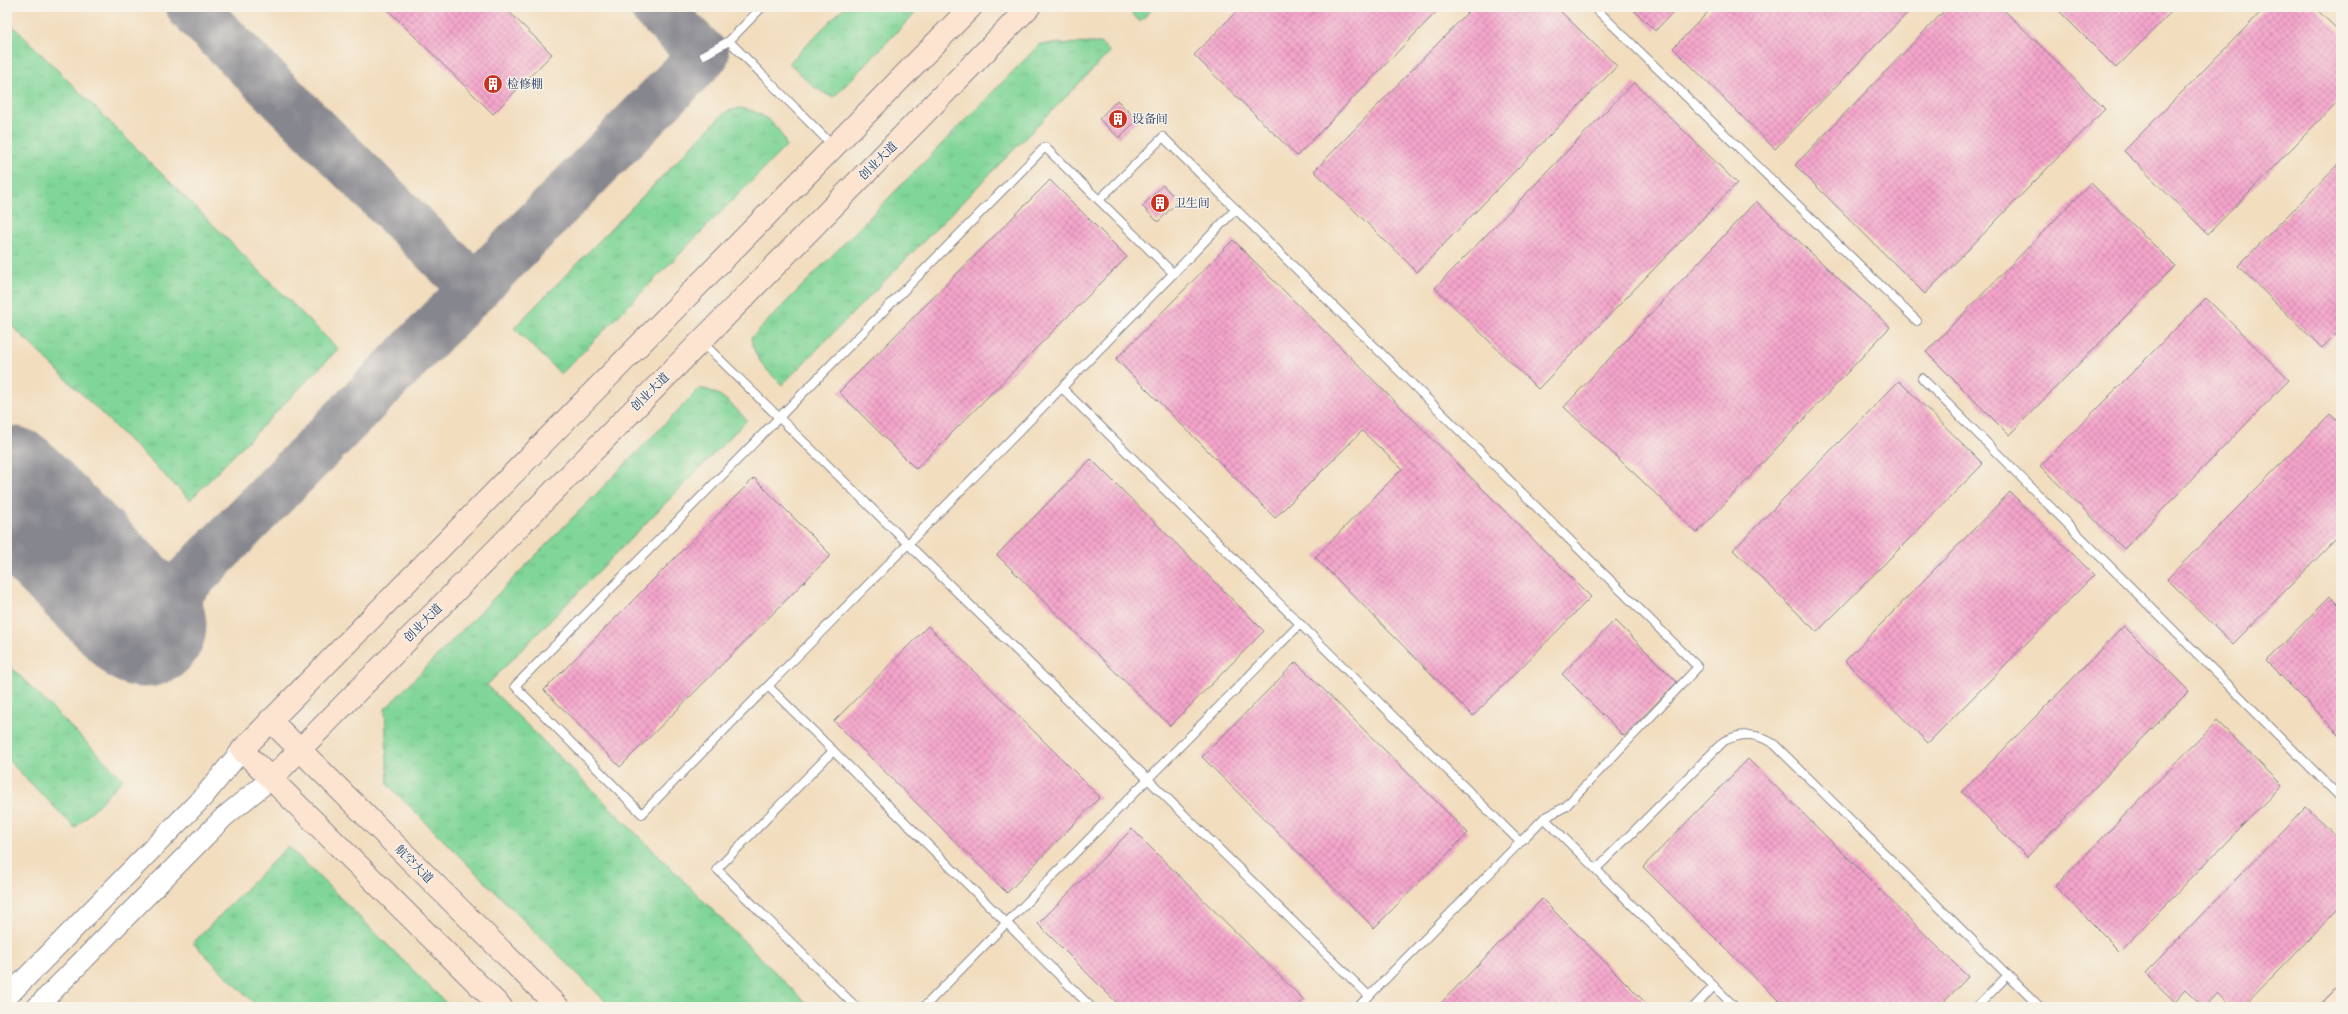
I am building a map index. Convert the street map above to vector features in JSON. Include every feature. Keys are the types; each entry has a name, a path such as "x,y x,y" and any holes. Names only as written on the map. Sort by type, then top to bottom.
{"main road":[{"path":"501,1007 272,778 242,750 971,7"},
{"name":"创业大道","path":"272,778 1029,7"},
{"name":"航空大道","path":"270,720 558,1007"},
{"path":"2333,1007 2341,999"}],"street":[{"path":"7,997 204,796 242,750"},
{"path":"37,1007 224,817 272,778"}],"lane":[{"path":"704,55 729,41 762,7"},
{"path":"1594,7 1917,322"},
{"path":"729,41 834,146"},
{"path":"1099,200 1163,137 1698,667 1565,807 1544,818 1358,1007"},
{"path":"1174,274 1045,147 515,686 642,814 1174,274 1236,209"},
{"path":"701,341 1370,996"},
{"path":"1922,378 2341,798"},
{"path":"1062,388 1520,842"},
{"path":"924,1007 1300,624"},
{"path":"768,686 1091,1007"},
{"path":"1596,870 1724,740 1738,734 1753,735 1765,738 1775,745 2040,1007"},
{"path":"833,751 717,869 856,1007"},
{"path":"1544,818 1735,1007"},
{"path":"1977,1007 2008,975"},
{"path":"1694,1007 1714,986"}],"green space":[{"path":"844,7 921,7 833,98 814,87 789,63"},
{"path":"1131,7 1154,7 1140,22 1131,12"},
{"path":"7,20 338,349 190,500 7,321"},
{"path":"1101,43 1110,52 782,385 766,369 758,358 751,338 1040,44"},
{"path":"739,108 747,109 762,115 780,131 786,146 561,374 514,328 725,112"},
{"path":"700,388 721,396 747,420 487,685 810,1007 611,1007 388,785 385,709"},
{"path":"7,663 123,779 75,828 7,759"},
{"path":"288,846 450,1007 258,1007 193,943"}],"building":[{"name":"检修棚","path":"385,7 504,7 552,54 493,114"},
{"path":"1241,7 1441,7 1297,156 1194,55"},
{"path":"1473,7 1556,7 1617,66 1417,272 1314,171"},
{"path":"1631,7 1678,7 1655,31"},
{"path":"1713,7 1913,7 1775,149 1673,48"},
{"path":"1948,7 2001,7 2105,109 1925,294 1795,165"},
{"path":"2055,7 2176,7 2116,68"},
{"path":"2266,7 2314,7 2341,33 2341,98 2208,234 2124,151"},
{"path":"1634,82 1737,183 1538,389 1435,288"},
{"name":"设备间","path":"1117,100 1137,120 1119,138 1099,119"},
{"path":"2341,161 2341,329 2322,348 2238,266"},
{"path":"1050,180 1127,257 916,469 839,392"},
{"path":"2091,183 2175,266 2009,435 1926,352"},
{"name":"卫生间","path":"1163,185 1178,201 1158,222 1142,206"},
{"path":"1756,201 1890,327 1697,533 1564,407"},
{"path":"1233,240 1591,597 1473,716 1315,557 1402,469 1362,431 1275,518 1116,359"},
{"path":"2206,298 2289,380 2124,549 2040,466"},
{"path":"1899,381 1983,464 1817,632 1733,550"},
{"path":"2330,414 2341,425 2341,534 2233,644 2167,579"},
{"path":"1091,459 1264,631 1170,726 997,555"},
{"path":"754,478 831,555 620,767 544,690"},
{"path":"2010,492 2094,575 1928,743 1845,661"},
{"path":"2330,596 2341,607 2341,736 2266,661"},
{"path":"1615,620 1677,682 1624,736 1562,674"},
{"path":"928,626 1100,797 1007,893 834,721"},
{"path":"2124,626 2189,691 2027,857 1962,792"},
{"path":"1296,662 1468,833 1374,928 1202,757"},
{"path":"2217,721 2282,785 2120,951 2055,886"},
{"path":"1748,759 1968,977 1939,1007 1785,1007 1643,867"},
{"path":"2306,807 2341,841 2341,906 2243,1007 2231,1007 2217,993 2204,1007 2186,990 2175,1002 2145,973"},
{"path":"1132,829 1304,1000 1297,1007 1121,1007 1038,924"},
{"path":"1542,899 1648,1005 1646,1007 1437,1007"}],"taxiway":[{"path":"191,7 475,289"},
{"path":"144,625 704,55 655,7"}],"runway":[{"path":"7,488 144,625"}],"place":[{"name":"检修棚","path":"493,84"},
{"name":"设备间","path":"1118,119"},
{"name":"卫生间","path":"1160,203"}]}
